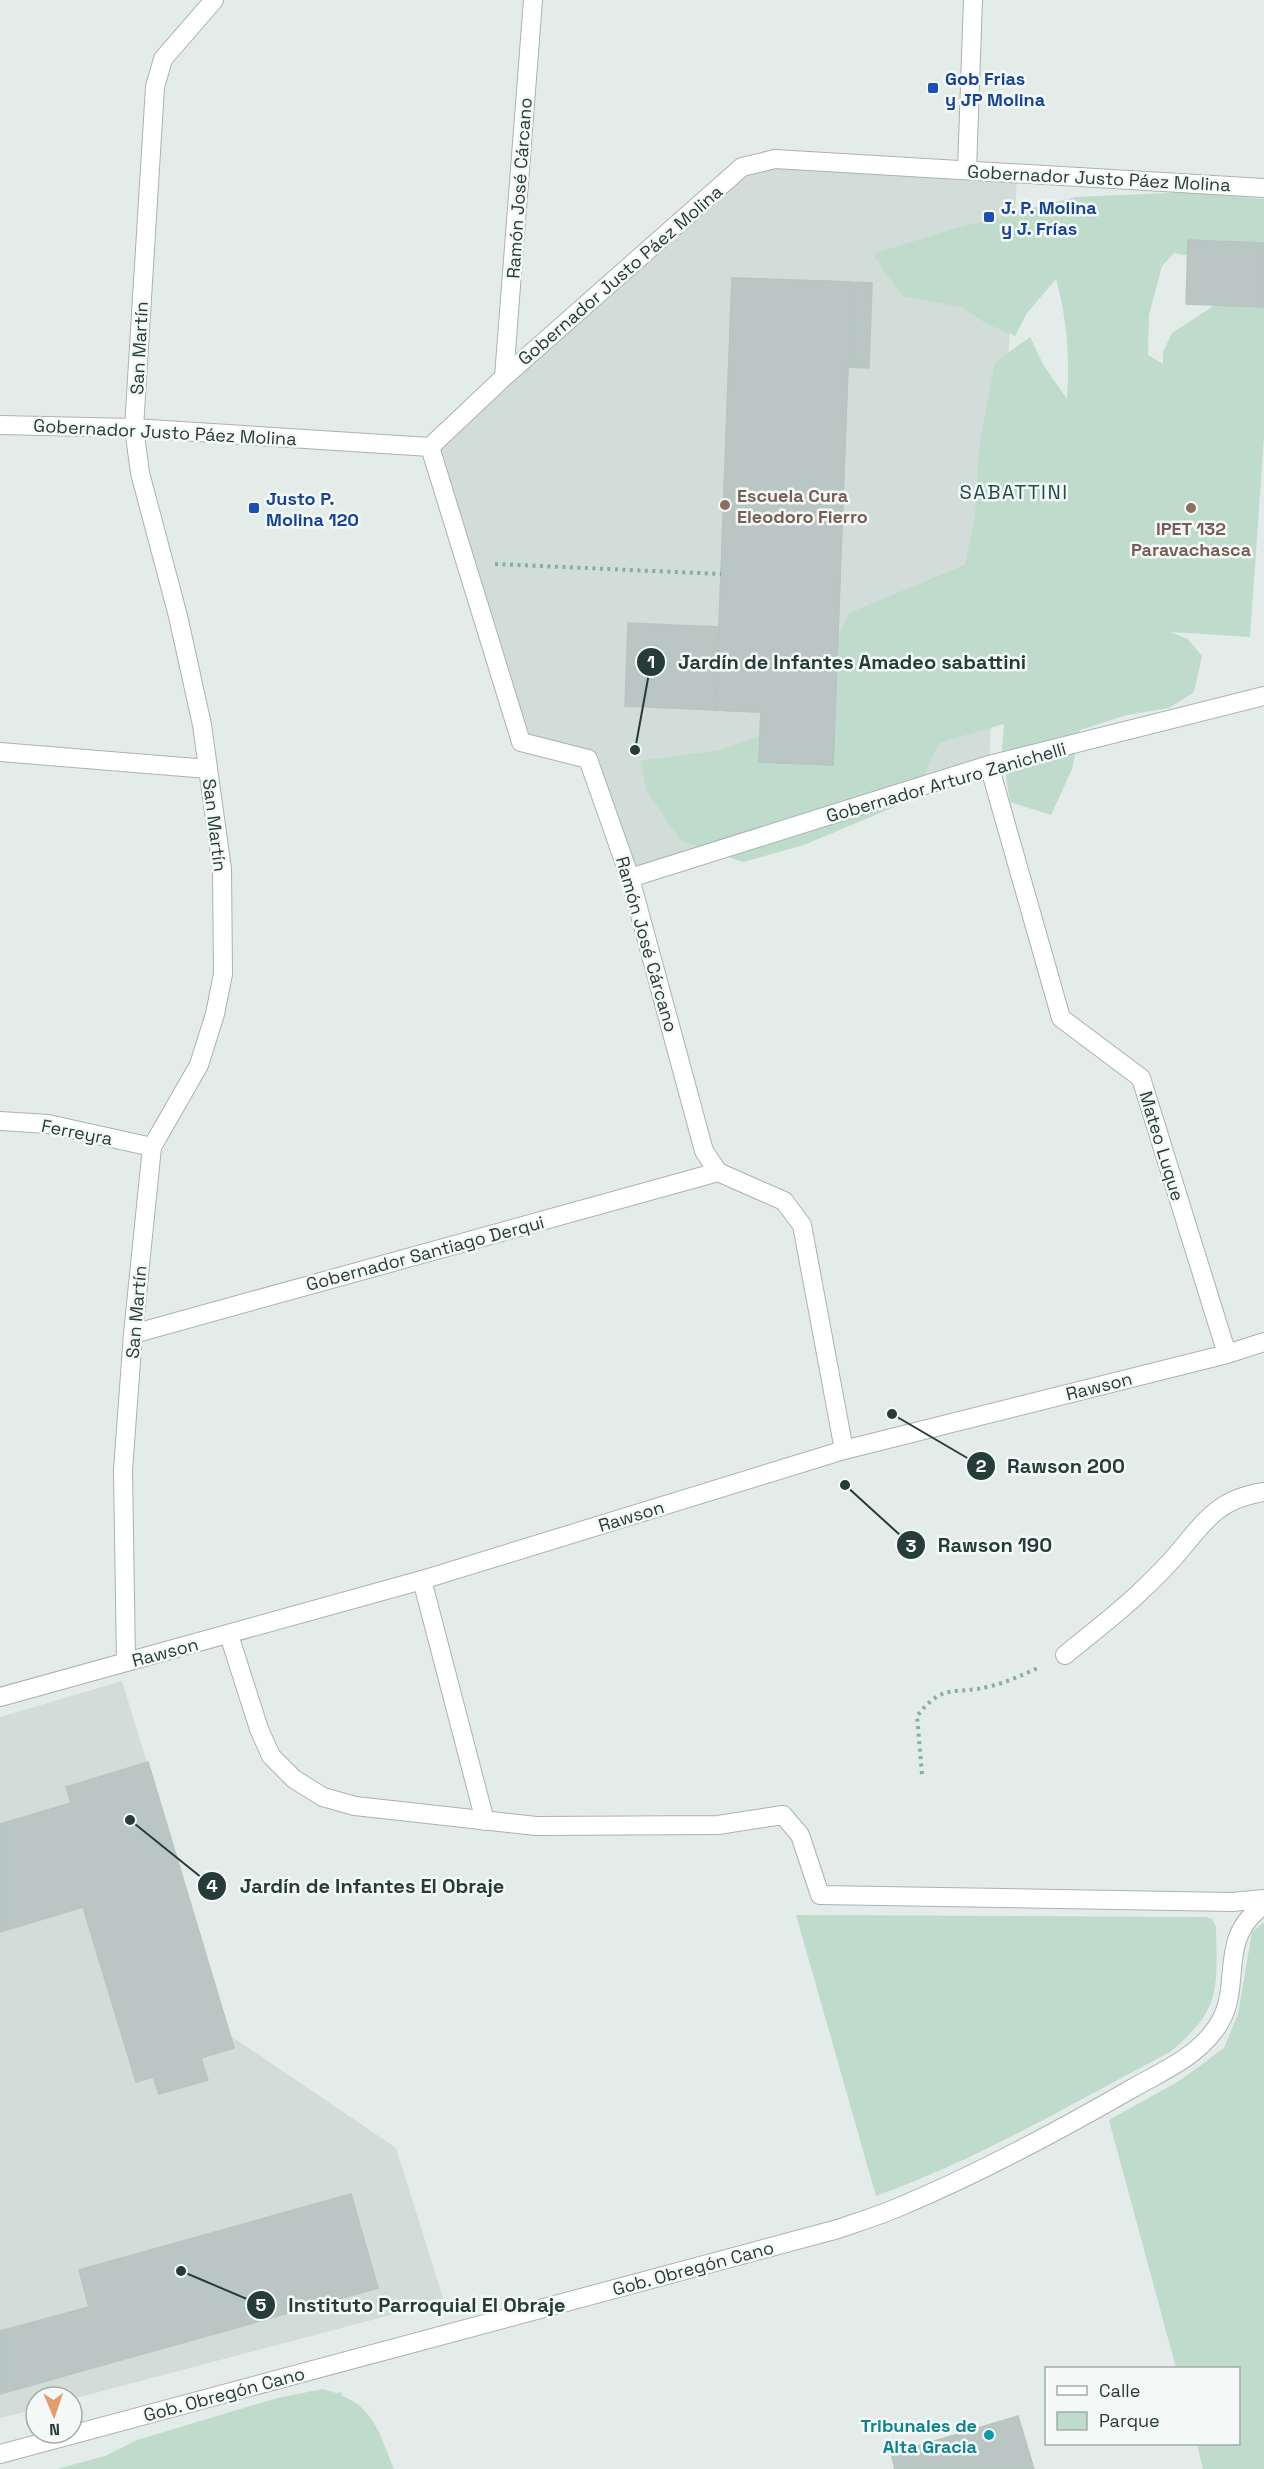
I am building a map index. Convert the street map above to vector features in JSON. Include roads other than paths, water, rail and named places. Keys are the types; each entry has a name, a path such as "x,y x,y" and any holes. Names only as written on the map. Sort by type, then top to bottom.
{"street":[{"name":"San Martín","path":"126,1662 123,1470 133,1334 152,1147 199,1065 215,1014 223,974 222,869 202,725 178,616 140,474 134,428 154,87 163,59 214,0"},
{"name":"Ramón José Cárcano","path":"504,377 533,0"},
{"path":"967,170 973,0"},
{"name":"Gobernador Justo Páez Molina","path":"0,424 134,428 430,447 504,377 742,167 776,159 1264,188"},
{"name":"Ramón José Cárcano","path":"430,447 521,742 588,759 630,878 704,1151 718,1172"},
{"name":"Gobernador Arturo Zanichelli","path":"630,878 989,765 1264,696"},
{"path":"0,752 208,770"},
{"name":"Mateo Luque","path":"989,765 1061,1018 1141,1078 1227,1354"},
{"name":"Ferreyra","path":"0,1121 48,1124 152,1147"},
{"path":"718,1172 784,1201 802,1225 844,1450"},
{"name":"Gobernador Santiago Derqui","path":"133,1334 718,1172"},
{"name":"Rawson","path":"0,1697 422,1580 844,1450 1227,1354 1264,1342"},
{"path":"1065,1655 1138,1594 1209,1516 1225,1503 1249,1494 1264,1492"},
{"path":"422,1580 485,1821"},
{"path":"229,1635 259,1729 271,1756 294,1779 323,1797 355,1806 536,1826 718,1825 783,1815 800,1835 820,1895 1232,1902 1264,1899"},
{"path":"1232,1902 1233,1950"},
{"name":"Gob. Obregón Cano","path":"0,2454 838,2229 905,2205 1007,2156 1119,2096 1203,2045 1216,2030 1224,2014 1231,1985 1233,1950 1239,1932 1250,1916 1264,1905"}],"place":[{"name":"Gob Frias y JP Molina","path":"933,88"},
{"name":"J. P. Molina y J. Frías","path":"989,217"},
{"name":"Escuela Cura Eleodoro Fierro","path":"725,505"},
{"name":"Justo P. Molina 120","path":"254,508"},
{"name":"IPET 132 Paravachasca","path":"1191,508"},
{"name":"Jardín de Infantes Amadeo sabattini","path":"635,750"},
{"name":"Rawson 200","path":"892,1414"},
{"name":"Rawson 190","path":"845,1485"},
{"name":"Jardín de Infantes El Obraje","path":"130,1820"},
{"name":"Instituto Parroquial El Obraje","path":"181,2271"},
{"name":"Tribunales de Alta Gracia","path":"989,2435"}],"district":[{"name":"SABATTINI","path":"1014,492"}]}
